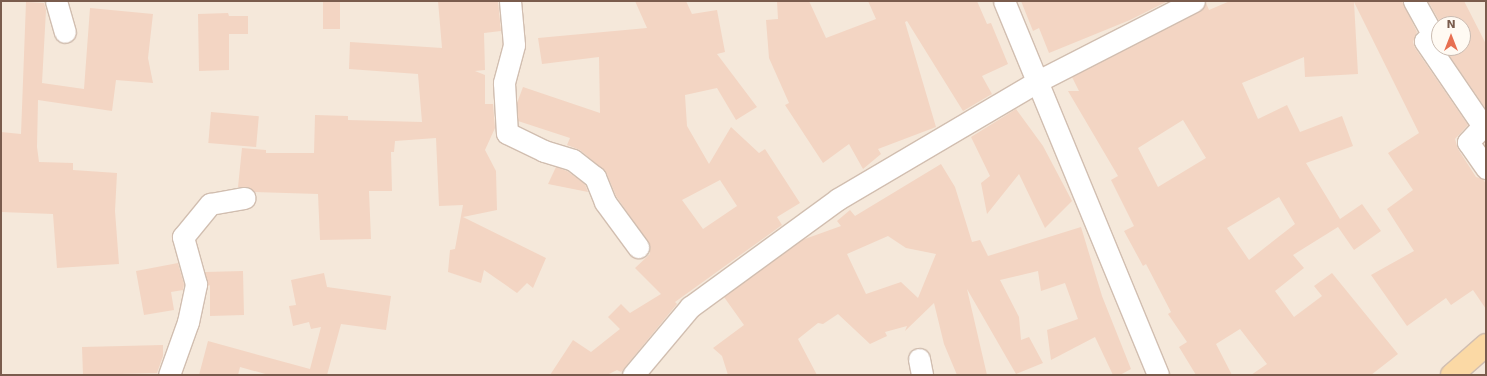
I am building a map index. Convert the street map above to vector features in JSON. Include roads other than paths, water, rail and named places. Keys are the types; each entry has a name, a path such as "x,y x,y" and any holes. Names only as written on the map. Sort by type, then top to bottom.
{"main road":[{"path":"1452,375 1486,344"}],"street":[{"path":"56,1 65,32"},
{"path":"510,1 514,45 504,83 507,133 544,151 572,160 595,177 605,202 638,247"},
{"path":"1004,1 1158,375"},
{"path":"633,375 696,302 838,199 1038,81 1194,1"},
{"path":"1414,1 1433,35 1425,41 1483,126 1468,142 1486,168"},
{"path":"169,375 188,322 196,284 183,237 210,204 244,198"}]}
